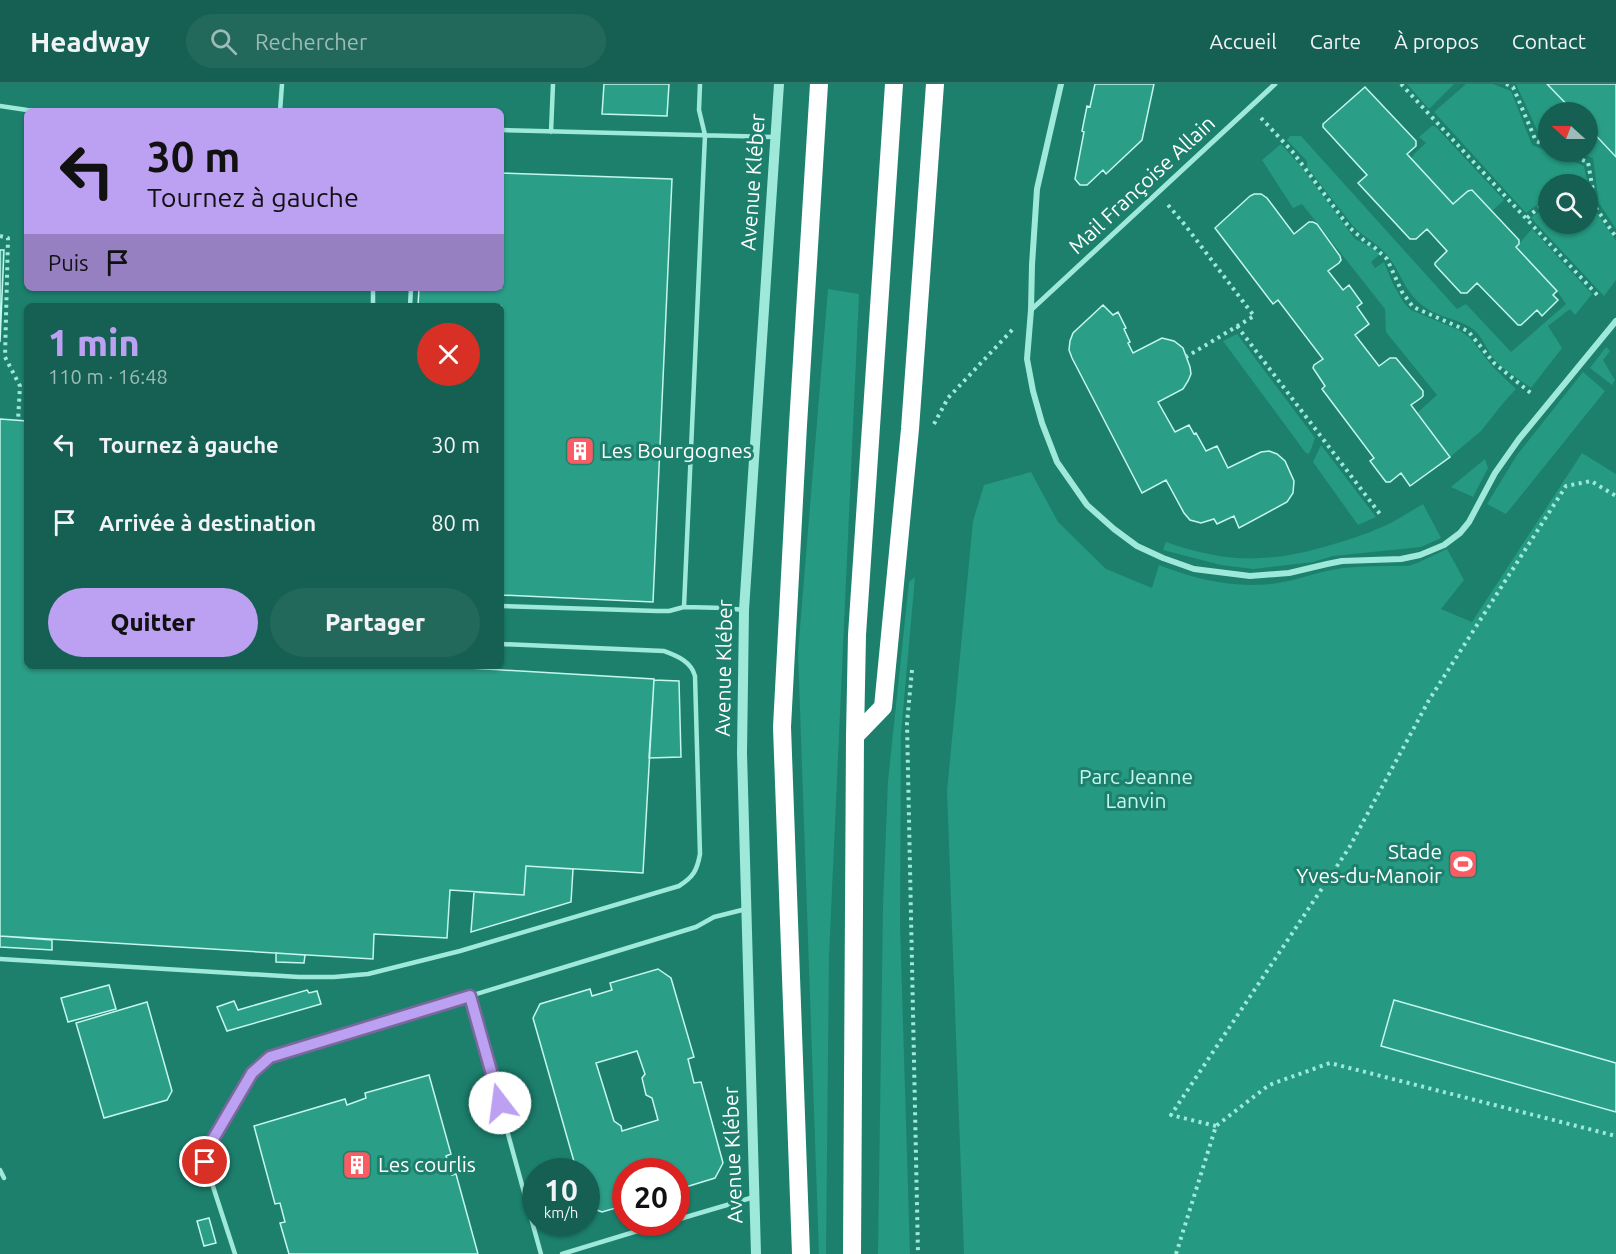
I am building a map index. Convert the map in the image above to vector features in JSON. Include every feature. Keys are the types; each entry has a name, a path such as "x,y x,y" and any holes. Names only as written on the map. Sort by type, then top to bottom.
{"highway":[{"path":"801,1254 782,727 819,84"},
{"path":"852,1254 857,635 894,84"},
{"path":"855,736 883,707 910,429 935,84"}],"street":[{"name":"Avenue Kléber","path":"756,1254 742,753 744,610 779,84"},
{"path":"1061,84 1037,189 1027,359 1033,391 1041,423 1057,462 1087,505 1137,546 1163,558 1194,569 1250,576 1289,573 1342,561 1401,559 1438,548 1460,533 1495,473 1519,439 1616,321"},
{"name":"Mail Françoise Allain","path":"1031,310 1275,84"}],"lane":[{"path":"280,108 282,84"},
{"path":"551,132 553,84"},
{"path":"684,607 705,135 699,110 700,84"},
{"path":"0,106 24,110"},
{"path":"504,130 775,137"},
{"path":"504,606 657,611 684,607 744,610"},
{"path":"0,959 298,977 368,974 460,951 678,886 689,879 696,869 700,854 693,668 683,659 664,651 504,644"},
{"path":"235,1254 205,1162 206,1151 252,1073 270,1057 696,927 714,917 746,909"},
{"path":"470,996 541,1254"},
{"path":"0,1170 4,1178"},
{"path":"690,1216 754,1197"},
{"path":"562,1254 621,1236"}],"path":[{"path":"1401,84 1600,298"},
{"path":"1506,84 1513,87 1538,142"},
{"path":"1251,106 1292,150 1349,227 1387,259 1402,292 1413,307 1468,332 1494,363 1532,394"},
{"path":"1157,193 1185,225 1254,316 1186,357"},
{"path":"1526,219 1538,208"},
{"path":"1598,211 1616,237"},
{"path":"0,236 8,238 5,357 20,386 18,420"},
{"path":"933,427 948,398 1031,310"},
{"path":"1237,326 1380,514"},
{"path":"1216,1126 1171,1115 1349,848 1435,690 1566,486 1591,481 1616,496"},
{"path":"912,663 908,723 918,1254"},
{"path":"1176,1254 1216,1126 1269,1084 1330,1063 1616,1136"}],"green space":[{"path":"1407,84 1454,84 1429,109"},
{"path":"1466,84 1493,84 1511,91 1532,145 1538,147 1538,162 1574,162 1584,166 1586,174 1538,174 1538,205 1526,213 1434,112"},
{"path":"1516,84 1547,84 1564,102 1538,102 1538,132"},
{"path":"1435,126 1504,200 1492,211 1472,190 1453,204 1411,159 1426,143 1419,137"},
{"path":"1290,136 1301,136 1457,309 1466,304 1511,352 1566,304 1557,291 1516,247 1532,229 1592,294 1575,315 1570,309 1548,326 1562,348 1531,388 1494,359 1473,329 1437,314 1418,302 1391,260 1353,226 1307,167 1307,161 1287,140"},
{"path":"1598,138 1616,157 1616,229 1599,203 1598,174 1595,174 1594,162 1598,162"},
{"path":"1281,144 1303,169 1355,239 1380,254 1371,262 1375,268 1384,262 1404,303 1411,310 1459,330 1470,338 1493,367 1516,389 1481,431 1450,457 1417,413 1437,395 1386,332 1385,309 1302,204 1293,208 1262,160"},
{"path":"1538,213 1538,225 1531,218"},
{"path":"1598,215 1616,241 1616,280 1604,296 1546,234 1598,234"},
{"path":"828,289 859,294 829,956 826,1254 819,1254 798,652"},
{"path":"1237,334 1315,438 1308,454 1223,341"},
{"path":"1606,347 1610,351 1603,360 1615,380 1612,385 1590,368"},
{"path":"1583,372 1605,391 1506,514 1487,504 1517,455"},
{"path":"1321,445 1376,517 1358,525 1313,462"},
{"name":"Parc Jeanne Lanvin","path":"1582,453 1616,474 1616,1254 964,1254 947,791 973,521 984,485 1031,472 1058,522 1106,569 1152,588 1159,565 1214,581 1257,585 1280,583 1343,568 1408,566 1447,549 1464,580 1441,609 1472,622"},
{"path":"1485,459 1488,468 1473,497 1451,487"},
{"path":"1423,504 1441,538 1421,547 1333,556 1313,562 1253,569 1221,565 1163,550 1166,542 1230,557 1270,558 1290,555 1370,532"},
{"path":"915,577 901,734 900,924 910,1254 878,1254 883,906 888,781 909,582"}],"building":[{"path":"604,84 669,84 667,116 602,114"},
{"path":"1095,84 1154,84 1142,140 1106,174 1103,170 1087,185 1080,185 1075,179 1084,132 1082,131 1087,106 1090,107"},
{"path":"1547,84 1616,84 1616,157 1598,138 1598,102 1564,102"},
{"path":"1365,87 1416,141 1416,146 1407,154 1453,204 1472,190 1519,240 1516,247 1557,291 1553,295 1558,300 1542,316 1537,310 1521,325 1518,325 1477,283 1467,293 1461,293 1435,265 1447,251 1427,229 1416,239 1410,239 1358,183 1367,175 1323,127 1323,124"},
{"name":"Les Bourgognes","path":"504,173 672,179 653,602 504,595 504,303 418,303 419,291 504,291"},
{"path":"1254,194 1261,194 1267,198 1294,234 1309,222 1317,224 1341,260 1328,271 1343,290 1349,285 1362,303 1357,307 1369,324 1355,335 1379,366 1390,358 1396,358 1423,391 1423,396 1411,405 1450,457 1410,486 1401,473 1390,482 1386,482 1370,461 1374,458 1322,389 1325,386 1313,368 1323,359 1278,300 1273,304 1215,228"},
{"path":"0,250 4,250 0,342"},
{"path":"1103,305 1113,315 1118,312 1126,328 1124,329 1133,353 1162,338 1174,341 1183,348 1190,367 1191,374 1188,381 1183,389 1158,402 1175,432 1189,425 1206,451 1217,446 1228,468 1261,452 1269,451 1277,454 1285,461 1294,481 1293,493 1287,502 1239,528 1234,516 1217,524 1214,519 1201,523 1190,520 1166,480 1142,493 1069,350 1073,333"},
{"path":"0,419 24,421 24,669 486,669 654,679 643,873 526,866 524,895 450,890 447,938 374,934 373,959 0,936"},
{"path":"654,680 679,681 681,757 649,758"},
{"path":"526,866 573,869 571,902 471,932 474,892 524,895"},
{"path":"0,936 52,940 52,950 0,947"},
{"path":"276,953 305,955 304,963 276,962"},
{"path":"658,969 671,978 694,1057 688,1059 694,1083 701,1082 723,1163 715,1178 690,1186 690,1158 612,1158 612,1209 602,1212 600,1211 600,1158 573,1158 533,1018 540,1004 590,989 592,996 612,990 610,983","holes":["637,1051 645,1074 642,1078 646,1095 652,1098 658,1120 622,1131 621,1126 614,1121 596,1063"]},
{"path":"109,985 116,1009 68,1022 61,998"},
{"path":"307,990 309,993 317,991 321,1004 227,1031 217,1007 234,1001 238,1010"},
{"path":"1394,1000 1616,1063 1616,1112 1381,1046"},
{"path":"147,1002 172,1091 167,1100 104,1118 76,1023"},
{"name":"Les courlis","path":"429,1075 451,1154 446,1156 452,1175 456,1174 478,1254 289,1254 280,1223 285,1222 280,1203 275,1204 254,1126 345,1099 347,1105 366,1098 365,1093"},
{"path":"209,1218 216,1243 204,1246 197,1221"}],"place":[{"name":"Les Bourgognes","path":"580,451"},
{"name":"Stade Yves-du-Manoir","path":"1463,864"},
{"name":"Les courlis","path":"357,1165"}],"route":[{"path":"205,1162 206,1151 252,1073 270,1057 470,996 500,1103"}]}
